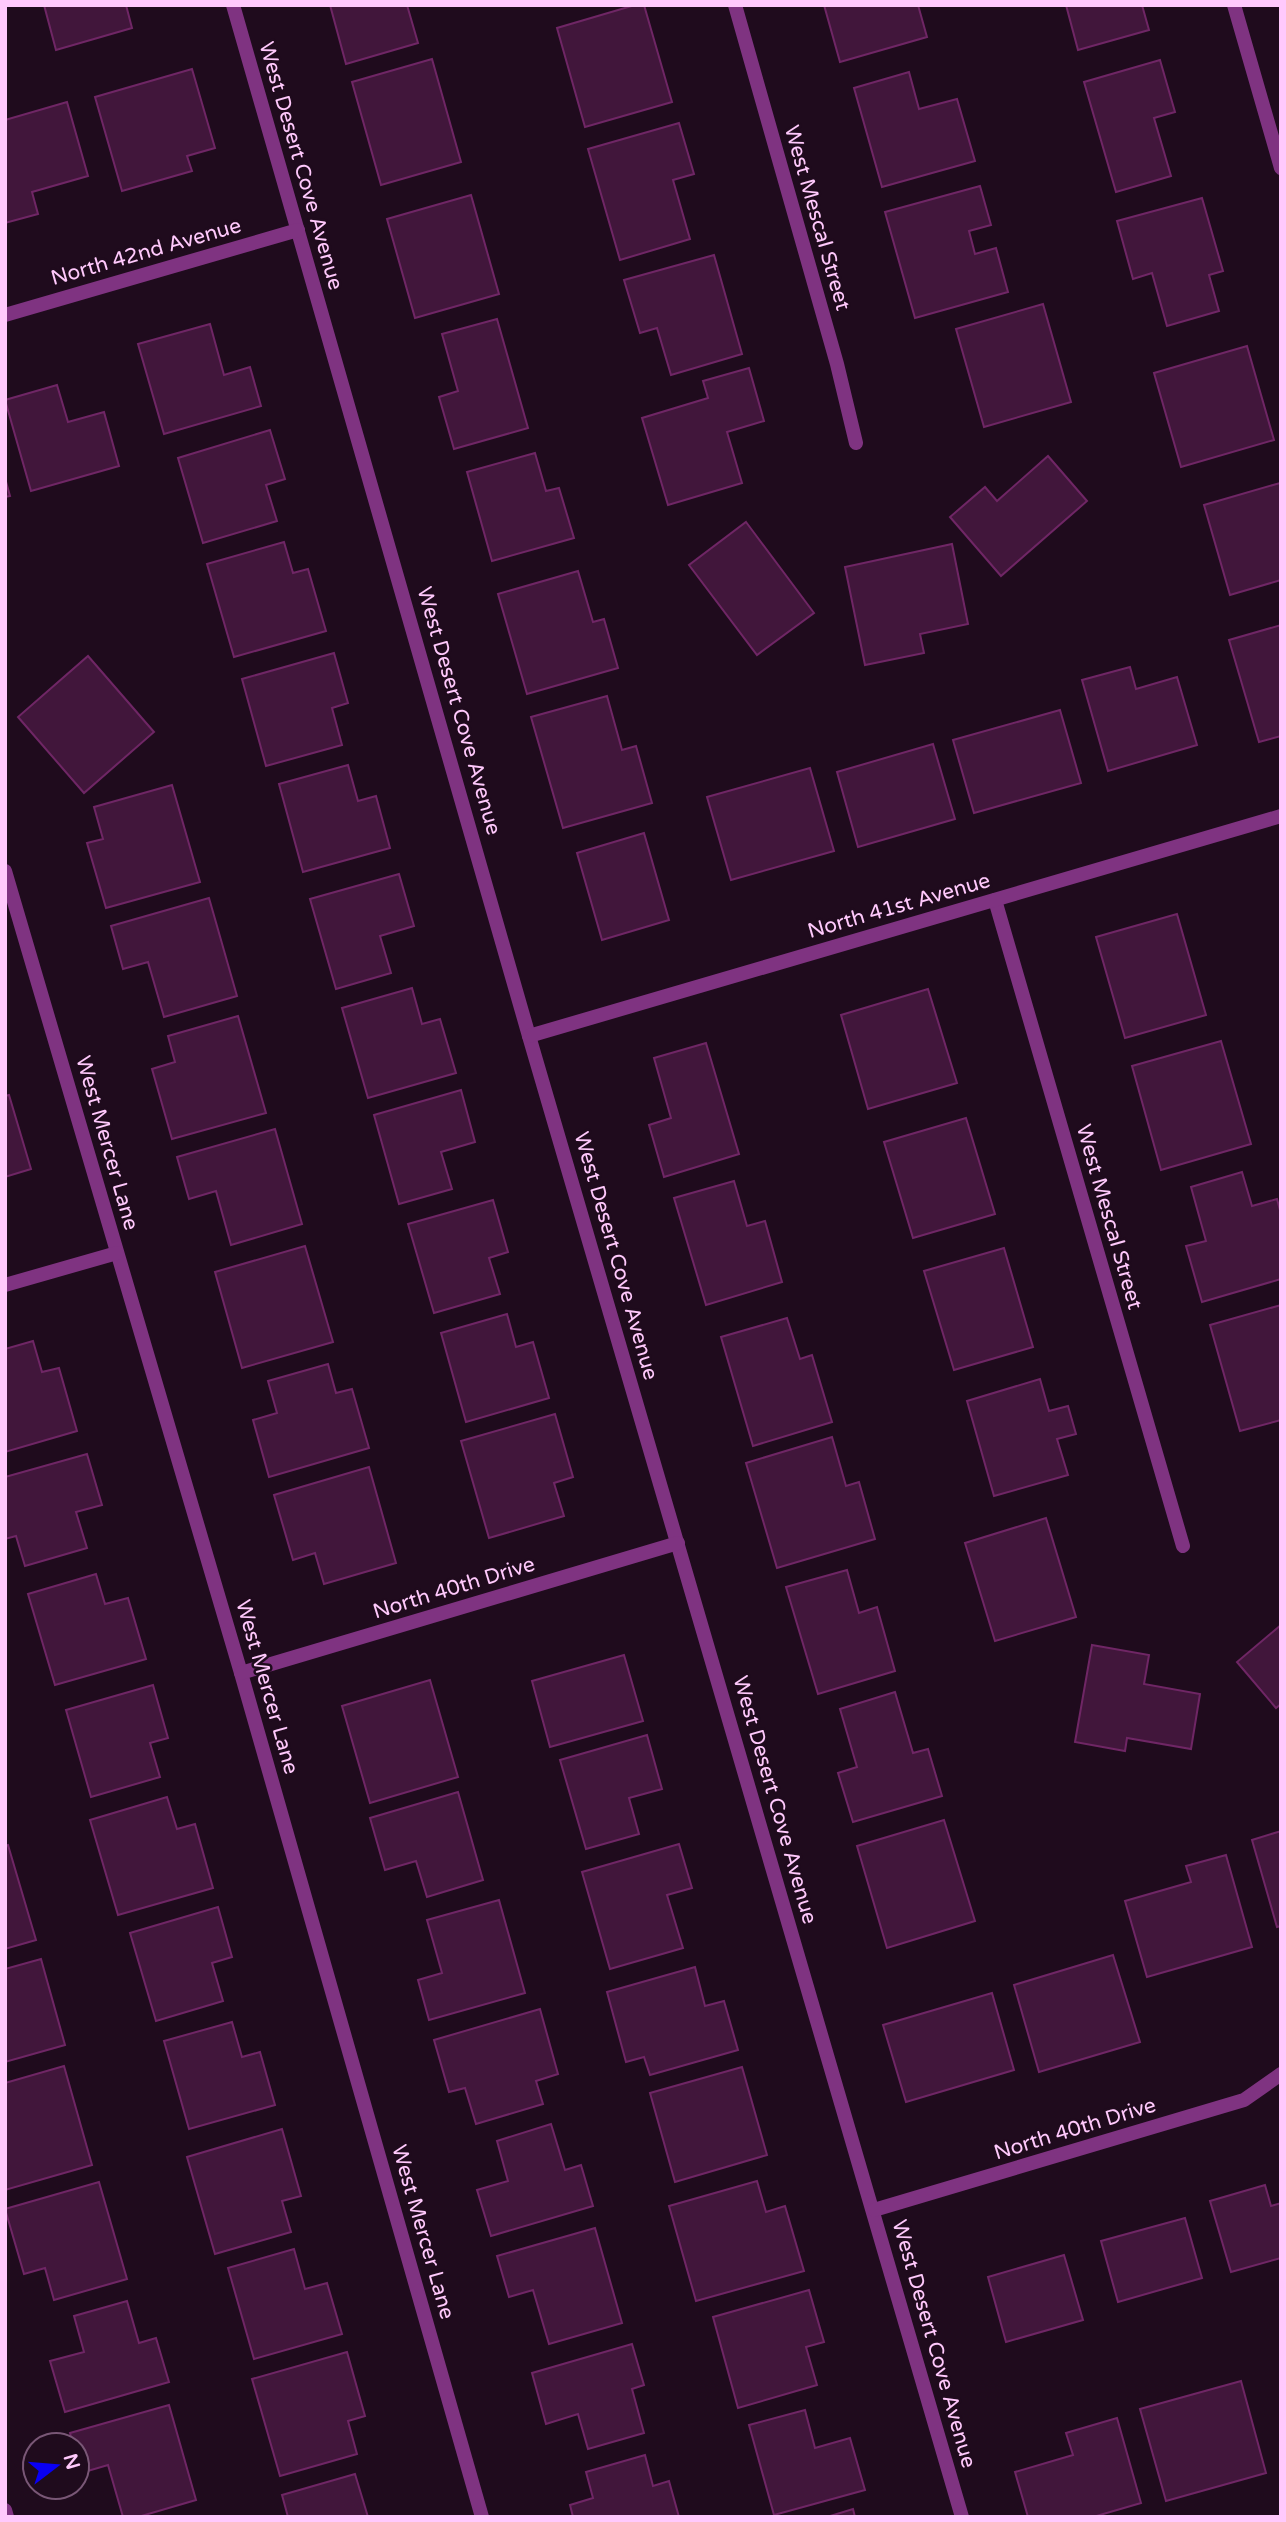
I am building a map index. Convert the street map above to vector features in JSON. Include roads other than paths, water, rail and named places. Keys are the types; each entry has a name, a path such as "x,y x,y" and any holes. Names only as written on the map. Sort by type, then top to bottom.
{"street":[{"name":"West Desert Cove Avenue","path":"233,5 529,1037 962,2517"},
{"name":"West Mescal Street","path":"735,5 833,351 856,443"},
{"path":"1234,5 1281,169"},
{"name":"North 42nd Avenue","path":"5,315 298,230"},
{"name":"North 41st Avenue","path":"529,1037 1281,816"},
{"name":"West Mercer Lane","path":"5,871 241,1673 482,2517"},
{"name":"West Mescal Street","path":"995,900 1183,1546"},
{"path":"5,1285 117,1254"},
{"name":"North 40th Drive","path":"241,1673 678,1543"},
{"name":"North 40th Drive","path":"874,2210 1244,2100 1281,2074"},
{"path":"5,2510 7,2517"}]}
